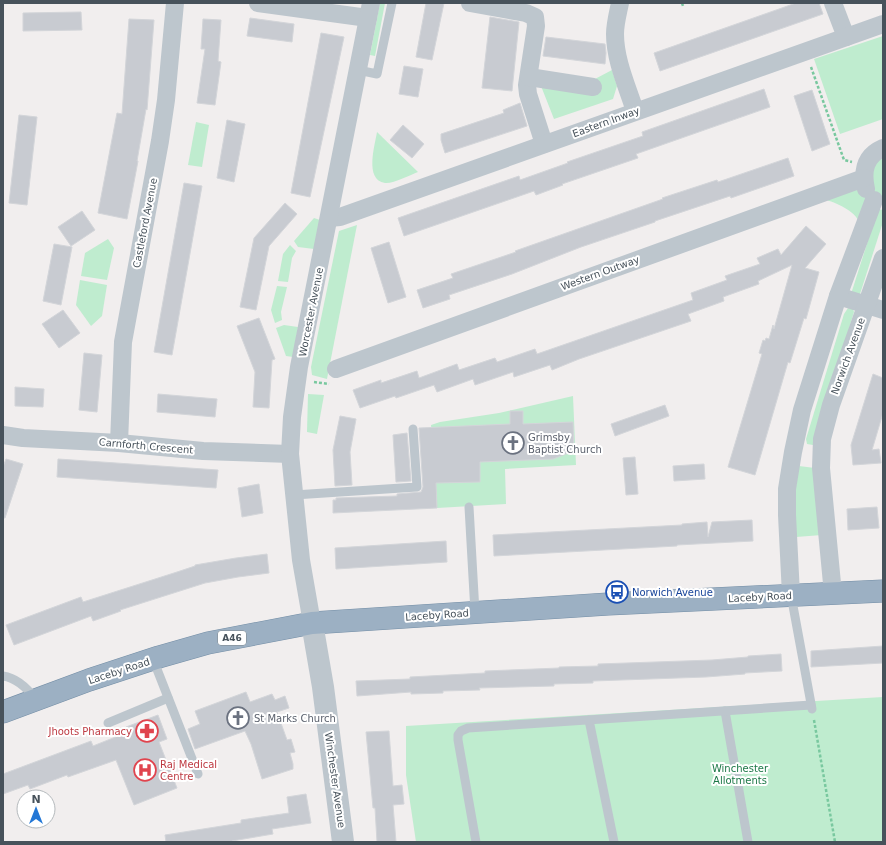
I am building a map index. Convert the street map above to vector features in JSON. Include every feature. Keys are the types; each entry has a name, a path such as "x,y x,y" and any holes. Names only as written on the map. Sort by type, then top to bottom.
{"highway":[{"name":"Laceby Road","path":"3,712 89,680 208,643 312,623 608,604 883,591"}],"street":[{"name":"Castleford Avenue","path":"119,443 122,342 160,141 166,100 175,3"},
{"path":"258,3 369,10"},
{"path":"470,3 526,13 535,17 536,26 527,85 528,94 544,144"},
{"path":"620,3 615,32 615,42 635,111"},
{"path":"833,3 846,37"},
{"name":"Worcester Avenue","path":"312,623 301,560 290,454 292,417 297,379 369,10"},
{"name":"Eastern Inway","path":"329,218 340,217 883,24"},
{"path":"529,77 593,87"},
{"path":"791,595 787,495 793,452 802,410 838,296 878,203 866,190 865,172 870,157 878,150 883,148"},
{"name":"Western Outway","path":"336,369 865,172"},
{"name":"Norwich Avenue","path":"833,594 820,455 822,440 831,405 875,307 883,258"},
{"name":"Norwich Avenue","path":"838,296 875,307"},
{"name":"Carnforth Crescent","path":"3,435 23,438 119,443 203,451 290,454"},
{"path":"793,452 820,455"},
{"name":"Winchester Avenue","path":"312,623 323,687 343,842"}],"lane":[{"path":"358,70 377,74 392,3"},
{"path":"294,495 417,487 413,429"},
{"path":"469,507 475,612"},
{"path":"476,842 458,740 458,735 468,728 725,711 811,707 791,595"},
{"path":"153,659 198,774"},
{"path":"3,676 19,683 29,690 36,700"},
{"path":"108,722 168,698"},
{"path":"725,711 748,842"},
{"path":"589,720 614,842"}],"path":[{"path":"805,52 844,160 865,172"},
{"path":"297,379 329,384 336,369"},
{"path":"811,707 834,842"}],"green space":[{"path":"380,3 385,3 375,56 370,55"},
{"path":"883,36 883,119 840,134 814,59"},
{"path":"612,70 617,86 613,99 554,119 541,86 593,80"},
{"path":"196,122 209,125 202,167 188,165"},
{"path":"377,132 418,172 388,183 379,180 375,176 372,161"},
{"path":"883,153 883,199 874,192 870,169"},
{"path":"860,187 867,194 860,223 854,214 839,205 823,199"},
{"path":"878,209 883,210 883,222 860,294 851,294"},
{"path":"314,218 320,220 314,249 298,247 294,241"},
{"path":"357,225 327,379 312,375 311,367 339,231"},
{"path":"108,239 114,248 107,280 81,276 85,253"},
{"path":"290,245 296,251 292,258 288,282 278,281 283,254"},
{"path":"80,280 107,285 102,316 91,326 76,305"},
{"path":"277,286 287,287 281,312 282,320 275,323 271,310"},
{"path":"848,308 853,309 854,312 813,445 807,444 806,439 844,314"},
{"path":"284,325 298,327 293,357 286,356 276,328"},
{"path":"308,394 324,395 317,434 307,432"},
{"path":"573,396 576,465 505,469 506,504 437,508 431,425 440,422 499,413"},
{"path":"799,466 815,468 822,535 796,537 794,500"},
{"name":"Winchester Allotments","path":"883,697 883,842 416,842 406,775 406,726"}],"building":[{"path":"426,3 444,3 432,60 416,57"},
{"path":"796,3 819,3 823,14 660,71 654,53"},
{"path":"81,12 82,30 23,31 23,13"},
{"path":"490,17 519,22 512,91 482,88"},
{"path":"250,18 294,24 292,42 247,36"},
{"path":"129,19 154,20 147,110 146,109 127,219 98,213 117,113 122,114"},
{"path":"203,19 221,20 218,61 221,62 215,105 197,103 205,49 201,49"},
{"path":"321,33 344,37 310,197 291,193"},
{"path":"546,37 605,44 605,64 543,56"},
{"path":"404,66 423,69 418,97 399,94"},
{"path":"764,89 770,107 636,154 638,158 562,184 563,185 536,195 534,191 404,236 398,218 519,176 520,180 643,136 642,132"},
{"path":"812,90 830,144 812,151 794,96"},
{"path":"520,103 527,126 445,153 441,140 441,134 504,113 503,110"},
{"path":"19,115 37,117 27,205 9,203"},
{"path":"227,120 245,124 234,182 217,178"},
{"path":"403,125 424,144 412,158 390,140"},
{"path":"788,158 794,176 731,198 730,196 655,221 581,247 512,274 449,295 450,299 423,308 417,290 453,278 451,274 663,199 662,198 717,180 718,182"},
{"path":"184,183 202,186 172,355 154,352"},
{"path":"285,203 297,214 269,246 256,310 240,307 254,238"},
{"path":"82,211 95,230 71,246 58,227"},
{"path":"806,226 826,244 805,268 819,272 806,319 804,318 790,363 788,362 755,475 728,467 762,354 759,353 763,340 765,341 766,338 769,339 773,325 774,329 792,265 758,281 759,284 723,297 724,301 688,314 691,321 579,359 552,370 550,365 514,377 513,372 475,385 473,379 437,392 434,385 360,408 353,390 381,380 381,383 417,371 419,378 457,364 459,370 495,358 497,362 535,349 537,354 693,300 691,293 727,280 725,276 760,264 757,258 778,249 781,255"},
{"path":"389,242 406,297 388,303 371,248"},
{"path":"54,244 72,247 61,305 43,301"},
{"path":"63,310 80,333 59,348 42,324"},
{"path":"259,318 275,359 272,360 269,408 253,407 255,372 237,326"},
{"path":"84,353 102,355 97,412 79,410"},
{"path":"873,374 883,378 883,413 872,450 879,449 881,463 853,465 851,445"},
{"path":"15,387 44,389 43,407 15,406"},
{"path":"158,394 217,399 215,417 157,412"},
{"path":"665,405 669,416 615,436 611,424"},
{"path":"510,411 523,411 523,424 573,422 574,451 553,459 480,462 480,482 436,483 437,508 333,513 333,500 336,500 336,498 397,496 397,494 421,492 423,487 419,428 510,424"},
{"path":"340,416 356,419 350,452 352,485 335,486 333,450"},
{"path":"407,433 411,481 396,482 393,435"},
{"path":"635,457 638,494 626,495 623,458"},
{"path":"6,459 23,464 5,518 3,518 3,467"},
{"path":"58,459 218,470 216,488 57,477"},
{"path":"704,464 705,479 674,481 673,466"},
{"path":"259,484 263,513 242,517 238,488"},
{"path":"877,507 879,528 848,530 847,509"},
{"path":"752,520 753,541 494,556 493,535 682,525 707,522 708,537 712,522"},
{"path":"446,541 447,562 336,569 335,548"},
{"path":"267,554 269,573 205,583 120,610 121,611 93,621 91,616 14,645 6,625 81,597 83,602 195,565"},
{"path":"883,646 883,663 811,667 811,651"},
{"path":"781,654 782,671 706,677 593,681 593,683 554,684 554,686 479,688 480,690 443,691 443,693 411,694 411,692 357,696 356,681 410,679 410,677 485,673 485,671 598,666 598,664 712,660"},
{"name":"St Marks Church","path":"246,692 250,702 272,694 275,700 285,696 289,708 277,712 287,740 291,739 295,752 290,753 293,769 262,779 251,744 245,731 195,749 188,729 200,724 195,711"},
{"path":"158,715 167,739 159,742 177,788 134,805 116,760 68,777 67,775 30,789 28,785 3,794 3,774 91,741 93,746 128,732 126,727"},
{"path":"389,731 393,786 402,785 404,804 393,805 396,842 377,842 375,808 373,808 366,732"},
{"path":"306,794 311,823 272,829 273,834 232,842 166,842 165,835 241,823 241,820 289,813 287,797"}],"place":[{"name":"Grimsby Baptist Church","path":"513,443"},
{"name":"Norwich Avenue","path":"617,592"},
{"name":"St Marks Church","path":"238,718"},
{"name":"Jhoots Pharmacy","path":"147,731"},
{"name":"Raj Medical Centre","path":"145,770"}]}
